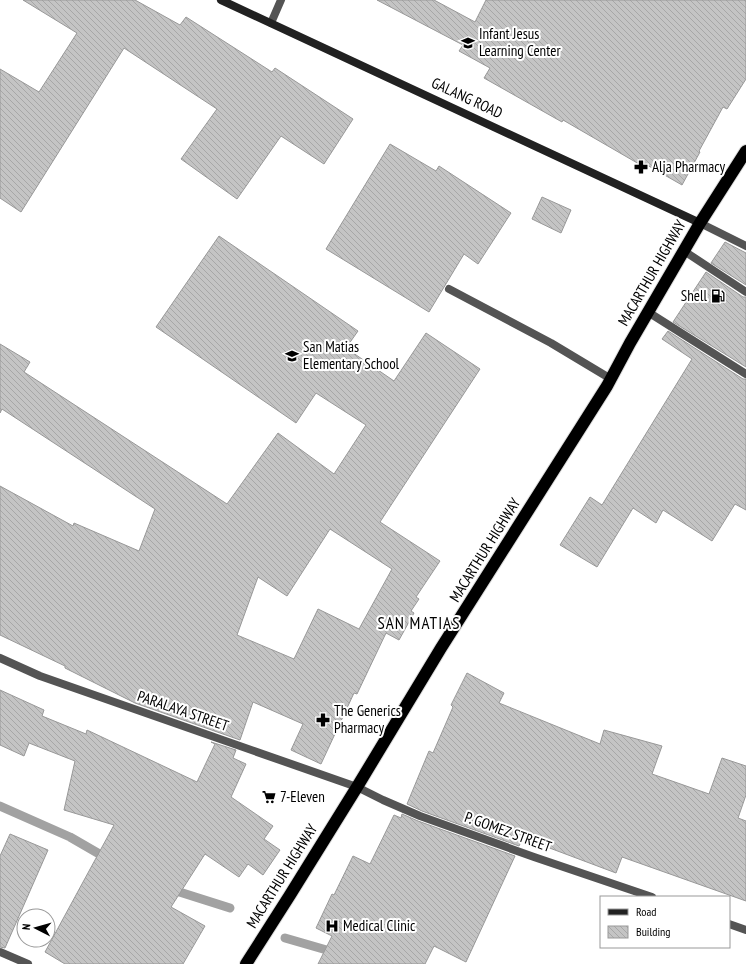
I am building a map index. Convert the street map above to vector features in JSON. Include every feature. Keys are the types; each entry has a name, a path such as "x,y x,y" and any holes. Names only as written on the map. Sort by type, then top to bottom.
{"highway":[{"name":"MACARTHUR HIGHWAY","path":"246,964 442,648 599,399 700,222 746,151"}],"street":[{"name":"GALANG ROAD","path":"221,0 700,222"},
{"path":"271,23 281,0"},
{"path":"700,222 746,246"},
{"path":"684,251 746,292"},
{"path":"449,289 551,343 611,379"},
{"path":"648,312 746,374"},
{"name":"PARALAYA STREET","path":"0,658 40,676 357,787"},
{"name":"P. GOMEZ STREET","path":"357,787 420,816 649,896"},
{"path":"730,924 746,930"},
{"path":"0,952 28,964"}],"building":[{"path":"23,0 135,0 180,25 186,17 272,72 275,68 353,119 324,164 281,136 237,199 181,159 217,109 124,48 21,212 0,198 0,69 39,92 77,33"},
{"path":"377,0 434,0 475,22 486,0 746,0 746,79 727,109 723,107 682,185 640,161 639,164 563,120 562,122 484,78 490,68 459,51 463,45"},
{"path":"390,144 436,171 439,166 511,213 478,264 464,254 429,312 326,249"},
{"path":"542,197 571,210 561,233 532,219"},
{"path":"219,236 358,331 346,348 394,381 426,333 480,369 380,522 440,561 416,597 419,599 411,611 414,613 399,640 386,633 357,694 354,693 321,764 291,750 303,724 253,702 240,740 135,703 65,668 65,666 0,635 0,486 73,526 74,523 139,551 155,509 2,409 0,413 0,344 30,362 24,372 227,504 278,433 334,474 366,425 316,393 296,423 156,327","holes":["330,529 392,569 359,629 318,609 294,659 237,635 258,577 287,596"]},
{"path":"725,242 746,253 746,285 711,263"},
{"path":"706,272 743,297 746,297 746,367 673,322"},
{"path":"668,331 743,379 746,379 746,510 735,504 712,541 663,510 656,523 633,508 597,567 560,545 590,497 602,505 692,359 662,339"},
{"path":"467,673 504,693 499,703 600,744 604,730 662,746 652,774 709,794 722,758 746,766 746,795 738,818 746,821 746,901 622,857 616,873 523,838 519,846 422,811 407,804 429,751 433,753 453,707 451,705"},
{"path":"0,690 44,710 42,716 86,734 87,730 197,782 215,744 211,742 236,750 233,758 246,764 231,797 273,826 264,839 280,850 263,875 248,864 239,877 205,854 171,907 205,926 183,964 65,964 45,952 47,948 56,948 56,932 114,825 64,810 75,761 29,743 24,756 0,745"},
{"path":"402,814 515,856 466,962 434,946 425,964 318,964 332,936 316,928 332,894 334,895 353,856 370,864 394,815 401,818"},
{"path":"10,834 48,850 23,908 16,908 16,923 5,948 0,947 0,856"}],"waterway":[{"path":"0,806 70,837 108,859"},
{"path":"170,889 230,908"},
{"path":"285,938 337,953"}],"place":[{"name":"Infant Jesus Learning Center","path":"468,43"},
{"name":"Alja Pharmacy","path":"641,167"},
{"name":"Shell","path":"718,296"},
{"name":"San Matias Elementary School","path":"292,356"},
{"name":"The Generics Pharmacy","path":"323,720"},
{"name":"7-Eleven","path":"269,797"},
{"name":"Medical Clinic","path":"332,926"}],"district":[{"name":"SAN MATIAS","path":"419,623"}]}
